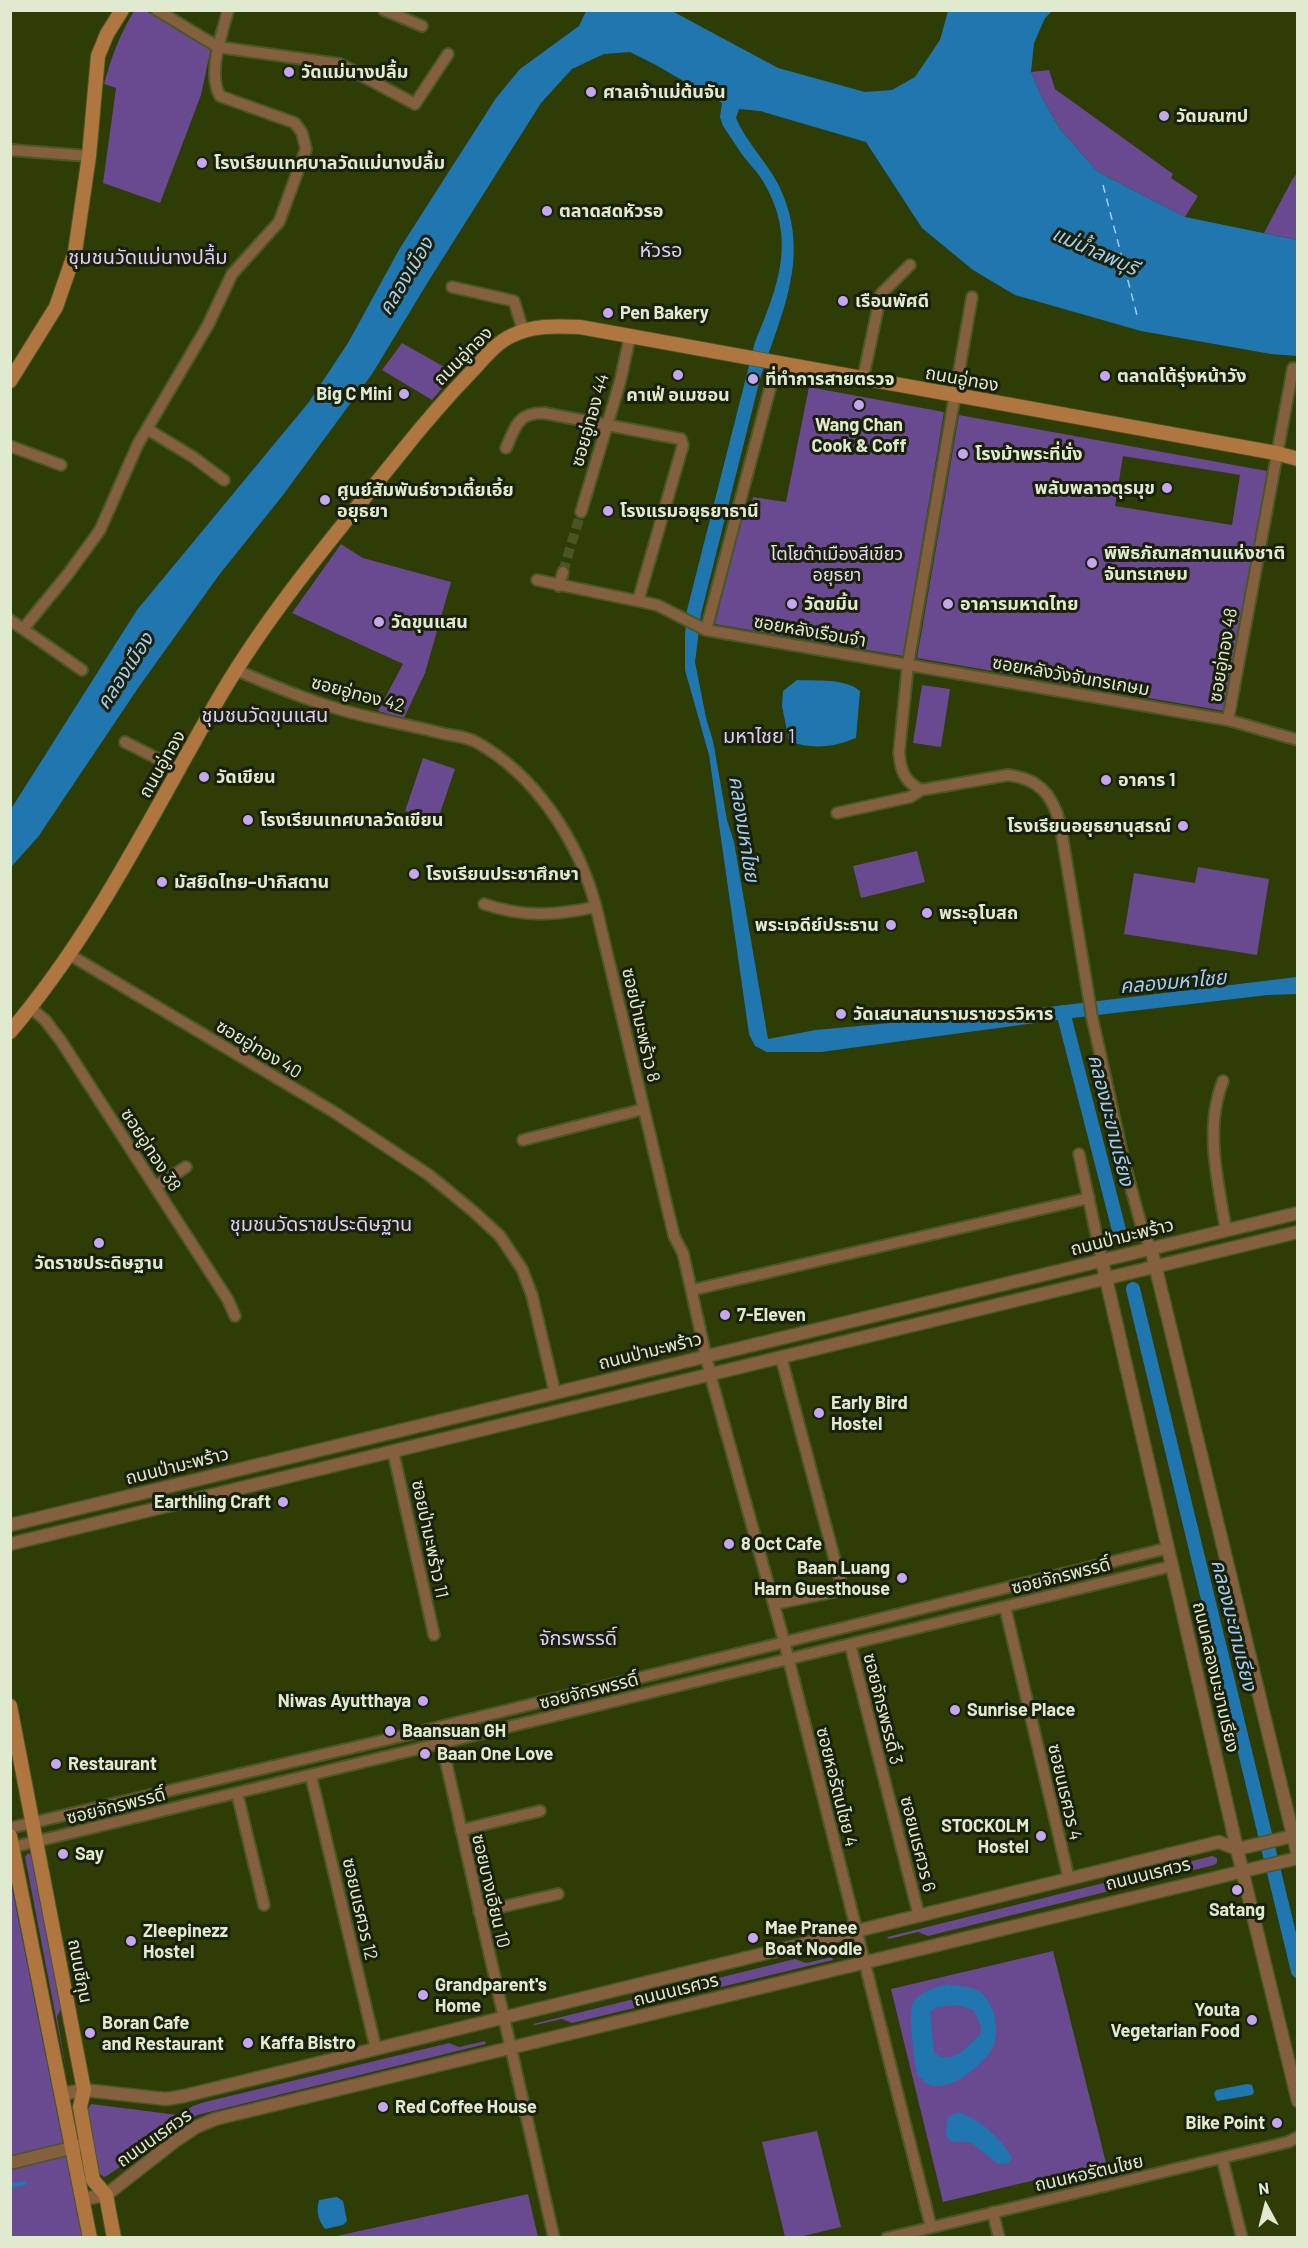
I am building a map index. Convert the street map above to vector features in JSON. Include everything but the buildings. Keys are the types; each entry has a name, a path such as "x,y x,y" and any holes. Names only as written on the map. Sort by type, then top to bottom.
{"main road":[{"path":"11,380 61,295 79,236 98,56 107,34 122,10"},
{"name":"ถนนอู่ทอง","path":"10,1032 31,1008 70,955 119,876 236,670 283,603 411,440 490,352 508,337 524,330 549,326 579,327 1276,453 1298,459"},
{"name":"ถนนชีกุน","path":"10,1706 84,2090 80,2107 80,2146 83,2199 90,2238"},
{"name":"ถนนชีกุน","path":"12,1842 62,2094 93,2180 106,2195 114,2238"}],"street":[{"path":"157,10 218,47 340,64 415,104 448,54"},
{"path":"23,629 100,530 147,429 207,326 232,274 279,222 306,149 302,133 295,123 220,96 215,87 218,47 228,10"},
{"path":"384,10 422,26"},
{"path":"10,150 88,156"},
{"path":"863,378 881,294 910,265"},
{"path":"452,287 514,301 524,330"},
{"path":"921,790 910,784 903,776 899,753 908,664 972,297"},
{"name":"ซอยอู่ทอง 44","path":"581,512 620,382 630,336"},
{"path":"703,628 773,361"},
{"name":"ซอยอู่ทอง 48","path":"1228,720 1293,368"},
{"path":"506,448 518,421 529,413 544,413 607,424 681,440 638,601"},
{"path":"147,429 193,457 224,480"},
{"path":"10,446 61,465"},
{"path":"559,586 563,572"},
{"name":"ซอยหลังเรือนจำ","path":"537,580 657,605 703,628 908,664"},
{"path":"10,620 82,670"},
{"name":"ซอยหลังวังจันทรเกษม","path":"908,664 1228,720 1298,740"},
{"name":"ซอยอู่ทอง 42","path":"236,670 322,704 363,716 474,741"},
{"name":"ซอยป่ามะพร้าว 8","path":"474,741 502,760 523,779 553,813 579,856 596,907 674,1236 683,1253 706,1356"},
{"path":"125,742 180,770"},
{"path":"837,813 910,797 921,790 1008,775 1022,777 1036,783 1047,794 1056,809 1060,823 1092,1017 1124,1162 1143,1232 1151,1248"},
{"path":"484,904 519,914 544,915 564,914 596,907"},
{"name":"ซอยอู่ทอง 40","path":"70,955 334,1113 429,1175 500,1236 522,1269 532,1295 555,1393"},
{"name":"ซอยอู่ทอง 38","path":"31,1008 45,1020 61,1041 228,1300 235,1316"},
{"path":"1223,1081 1216,1098 1213,1125 1218,1182 1226,1230"},
{"path":"523,1140 644,1109"},
{"path":"1079,1154 1102,1261"},
{"path":"155,1187 186,1167"},
{"path":"692,1290 1089,1198"},
{"name":"ถนนป่ามะพร้าว","path":"10,1526 1298,1213"},
{"name":"ถนนป่ามะพร้าว","path":"10,1544 1298,1232"},
{"name":"ถนนคลองมะขามเรียง","path":"1151,1248 1298,1857"},
{"name":"ถนนคลองมะขามเรียง","path":"1102,1261 1172,1566 1248,1869 1298,2101"},
{"name":"ซอยหอรัตนไชย 4","path":"706,1356 784,1641 931,2227"},
{"path":"774,1604 839,1591 842,1587 780,1357"},
{"name":"ซอยป่ามะพร้าว 11","path":"393,1451 434,1635"},
{"name":"ซอยจักรพรรดิ์","path":"10,1828 438,1727 671,1668 1168,1548"},
{"name":"ซอยจักรพรรดิ์","path":"12,1842 37,1842 1172,1566"},
{"path":"1078,1569 1083,1588"},
{"path":"949,1601 953,1619"},
{"name":"ซอยนเรศวร 4","path":"1005,1607 1069,1879"},
{"name":"ซอยจักรพรรดิ์ 3","path":"850,1644 885,1781"},
{"path":"671,1668 675,1687"},
{"name":"ซอยบางเอียน 10","path":"438,1727 554,2238"},
{"name":"ซอยนเรศวร 12","path":"311,1776 376,2049"},
{"name":"ซอยนเรศวร 6","path":"885,1781 919,1916"},
{"path":"194,1784 198,1803"},
{"path":"237,1793 264,1905"},
{"path":"461,1830 540,1811"},
{"name":"ถนนนเรศวร","path":"62,2094 84,2090 166,2099 184,2096 1219,1842 1243,1848 1295,1837"},
{"name":"ถนนนเรศวร","path":"83,2199 106,2195 175,2141 196,2127 215,2119 1298,1857"},
{"path":"479,1912 558,1894"},
{"name":"ถนนหอรัตนไชย","path":"888,2238 1288,2142 1298,2137"},
{"path":"10,2163 80,2146"},
{"path":"1222,2158 1242,2238"},
{"path":"993,2212 999,2238"}],"green space":[{"path":"134,11 146,11 211,48 201,95 160,203 103,183 116,88 104,84 116,46"},
{"path":"1049,70 1055,89 1173,174 1171,178 1198,196 1185,217 1098,172 1060,129 1042,98 1031,72"},
{"path":"1297,173 1297,240 1264,233 1292,180"},
{"path":"402,343 455,373 432,400 382,370"},
{"name":"โตโยต้าเมืองสีเขียว อยุธยา","path":"809,387 944,412 903,656 715,624 742,517 746,518 747,511 750,511 753,497 786,502"},
{"path":"959,415 1267,471 1224,711 917,658","holes":["1123,456 1240,475 1232,525 1115,506"]},
{"path":"341,544 363,558 451,582 425,673 404,718 378,711 403,664 292,613"},
{"path":"922,685 950,689 941,747 913,743"},
{"path":"423,758 455,769 437,822 405,811"},
{"path":"917,851 925,882 861,898 853,866"},
{"path":"1198,867 1269,879 1257,955 1124,934 1134,873 1195,883"},
{"path":"28,1853 31,1855 61,2009 57,2017 67,2075 25,1857"},
{"path":"1212,1856 1217,1858 1217,1863 1214,1865 928,1936 918,1932 889,1939 887,1937"},
{"path":"10,1878 74,2197 82,2237 11,2237"},
{"path":"1053,1951 1106,2163 943,2202 891,1989"},
{"path":"832,1957 833,1960 572,2023 562,2019 533,2024 795,1959 806,1963"},
{"path":"485,2041 486,2044 197,2115 108,2175 104,2177 98,2173 87,2110 91,2104 178,2115 205,2102 449,2043 459,2047"},
{"path":"817,2131 841,2227 799,2237 785,2237 762,2142"},
{"path":"528,2194 538,2237 332,2237"}],"water":[{"path":"586,11 672,11 778,68 865,92 892,90 915,77 940,40 948,11 1052,11 1045,18 1034,43 1031,72 1042,98 1060,129 1098,172 1185,217 1297,240 1297,356 1271,354 1141,331 1015,295 973,270 922,228 866,142 760,111 739,109 736,118 740,127 778,184 788,210 793,236 793,260 784,309 759,383 701,614 695,662 713,741 727,820 734,842 768,1039 816,1030 1007,1012 1297,977 1297,994 1268,995 1072,1018 821,1052 767,1052 755,1046 749,1034 709,755 685,670 685,636 687,610 755,342 777,282 782,243 780,224 764,183 723,126 720,117 722,103 630,52 604,54 572,69 541,103 372,374 283,495 219,575 138,688 38,837 11,867 11,809 137,610 309,402 348,343 400,248 496,98 520,69 579,26"},
{"path":"797,680 839,682 860,691 856,738 840,744 823,746 807,746 789,741 782,706 783,691"},
{"path":"948,1984 969,1987 982,1993 992,2007 996,2025 995,2042 980,2064 962,2078 942,2086 932,2086 924,2082 916,2070 912,2038 912,2008 920,1995","holes":["957,2005 974,2010 981,2027 980,2035 959,2054 947,2058 934,2053 930,2012 937,2007"]},
{"path":"1252,2085 1254,2092 1252,2095 1217,2101 1214,2094 1216,2090"},
{"path":"959,2112 976,2120 996,2136 1012,2158 1009,2163 998,2164 972,2143 950,2141 946,2135 947,2118"},
{"path":"337,2197 343,2201 347,2221 343,2225 325,2229 318,2215 319,2200"}],"waterway":[{"name":"คลองมะขามเรียง","path":"1063,1012 1121,1238"},
{"name":"คลองมะขามเรียง","path":"1133,1289 1298,1971"},
{"path":"10,2186 25,2183"}],"ferry route":[{"path":"1103,185 1138,319"}],"tunnel":[{"path":"563,572 581,512"}],"place":[{"name":"วัดแม่นางปลื้ม","path":"289,72"},
{"name":"ศาลเจ้าแม่ต้นจัน","path":"591,92"},
{"name":"วัดมณฑป","path":"1164,116"},
{"name":"โรงเรียนเทศบาลวัดแม่นางปลื้ม","path":"202,163"},
{"name":"ตลาดสดหัวรอ","path":"547,211"},
{"name":"เรือนพัศดี","path":"843,301"},
{"name":"Pen Bakery","path":"608,313"},
{"name":"คาเฟ่ อเมซอน","path":"678,375"},
{"name":"ตลาดโต้รุ่งหน้าวัง","path":"1105,376"},
{"name":"ที่ทำการสายตรวจ","path":"753,379"},
{"name":"Big C Mini","path":"404,394"},
{"name":"Wang Chan Cook & Coff","path":"859,405"},
{"name":"โรงม้าพระที่นั่ง","path":"963,454"},
{"name":"พลับพลาจตุรมุข","path":"1167,488"},
{"name":"ศูนย์สัมพันธ์ชาวเตี้ยเอี้ย อยุธยา","path":"325,500"},
{"name":"โรงแรมอยุธยาธานี","path":"608,511"},
{"name":"พิพิธภัณฑสถานแห่งชาติ จันทรเกษม","path":"1092,563"},
{"name":"วัดขมิ้น","path":"792,604"},
{"name":"อาคารมหาดไทย","path":"948,604"},
{"name":"วัดขุนแสน","path":"379,622"},
{"name":"วัดเขียน","path":"204,777"},
{"name":"อาคาร 1","path":"1106,780"},
{"name":"โรงเรียนเทศบาลวัดเขียน","path":"248,820"},
{"name":"โรงเรียนอยุธยานุสรณ์","path":"1183,826"},
{"name":"โรงเรียนประชาศึกษา","path":"414,874"},
{"name":"มัสยิดไทย–ปากิสตาน","path":"162,882"},
{"name":"พระอุโบสถ","path":"927,913"},
{"name":"พระเจดีย์ประธาน","path":"891,925"},
{"name":"วัดเสนาสนารามราชวรวิหาร","path":"841,1014"},
{"name":"วัดราชประดิษฐาน","path":"99,1243"},
{"name":"7-Eleven","path":"725,1315"},
{"name":"Early Bird Hostel","path":"819,1413"},
{"name":"Earthling Craft","path":"283,1502"},
{"name":"8 Oct Cafe","path":"729,1544"},
{"name":"Baan Luang Harn Guesthouse","path":"902,1578"},
{"name":"Niwas Ayutthaya","path":"423,1701"},
{"name":"Sunrise Place","path":"955,1710"},
{"name":"Baansuan GH","path":"390,1731"},
{"name":"Baan One Love","path":"425,1754"},
{"name":"Restaurant","path":"56,1764"},
{"name":"STOCKOLM Hostel","path":"1041,1836"},
{"name":"Say","path":"63,1854"},
{"name":"Satang","path":"1237,1890"},
{"name":"Mae Pranee Boat Noodle","path":"753,1938"},
{"name":"Zleepinezz Hostel","path":"131,1941"},
{"name":"Grandparent's Home","path":"423,1995"},
{"name":"Youta Vegetarian Food","path":"1252,2020"},
{"name":"Boran Cafe and Restaurant","path":"90,2033"},
{"name":"Kaffa Bistro","path":"248,2043"},
{"name":"Red Coffee House","path":"383,2107"},
{"name":"Bike Point","path":"1277,2123"}],"district":[{"name":"หัวรอ","path":"661,250"},
{"name":"ชุมชนวัดแม่นางปลื้ม","path":"148,257"},
{"name":"ชุมชนวัดขุนแสน","path":"265,715"},
{"name":"มหาไชย 1","path":"759,736"},
{"name":"ชุมชนวัดราชประดิษฐาน","path":"321,1224"},
{"name":"จักรพรรดิ์","path":"578,1638"}],"water label":[{"name":"แม่น้ำลพบุรี","path":"1095,251"},
{"name":"คลองเมือง","path":"406,276"},
{"name":"คลองเมือง","path":"125,671"},
{"name":"คลองมหาไชย","path":"744,829"},
{"name":"คลองมหาไชย","path":"1173,982"}]}
